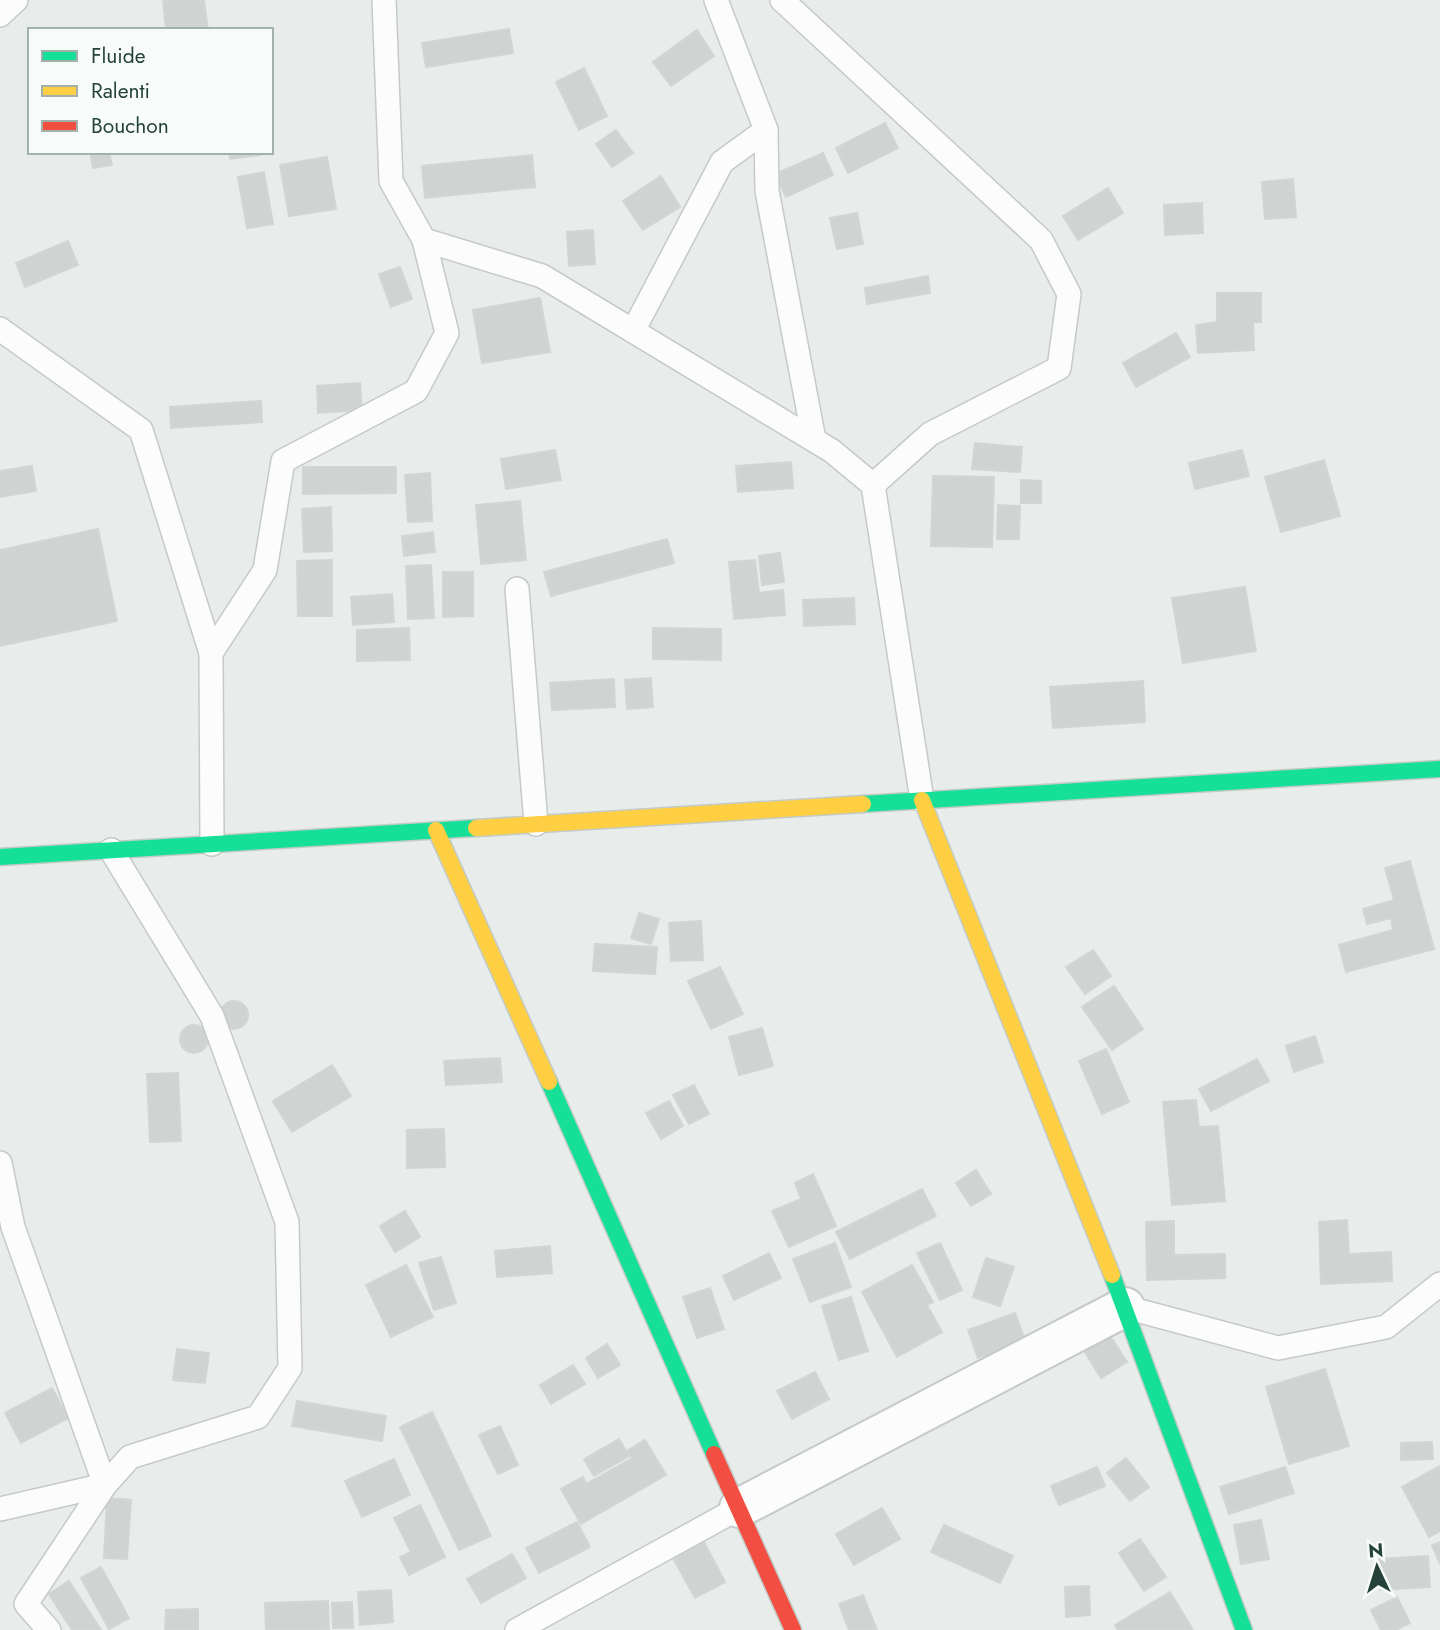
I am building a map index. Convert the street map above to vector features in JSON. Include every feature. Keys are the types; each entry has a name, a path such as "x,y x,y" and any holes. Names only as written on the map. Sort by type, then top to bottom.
{"street":[{"path":"0,857 1440,769"},
{"path":"922,800 1125,1307 1244,1630"},
{"path":"436,830 793,1630"},
{"path":"739,1508 1125,1307"}],"lane":[{"path":"0,15 16,0"},
{"path":"211,653 265,570 283,461 416,391 447,333 424,240 391,181 384,0"},
{"path":"716,0 766,130 767,191 814,440"},
{"path":"782,0 1041,240 1069,294 1059,368 930,434 873,485"},
{"path":"633,331 722,162 766,130"},
{"path":"424,240 542,276 832,451 873,485 922,800"},
{"path":"0,330 141,430 211,653 212,844"},
{"path":"517,589 536,824"},
{"path":"49,1630 26,1604 104,1485 131,1457 258,1417 290,1368 287,1222 212,1016 111,850"},
{"path":"0,1163 13,1227 104,1485"},
{"path":"1125,1307 1278,1348 1386,1327 1440,1284"},
{"path":"0,1509 104,1485"},
{"path":"517,1630 739,1508"}],"building":[{"path":"163,0 204,0 208,28 166,28"},
{"path":"509,29 513,53 426,67 422,43"},
{"path":"697,30 714,56 671,86 653,62"},
{"path":"584,68 607,116 579,130 556,82"},
{"path":"885,123 898,148 848,173 836,148"},
{"path":"616,130 633,153 612,167 596,144"},
{"path":"823,153 833,175 786,197 775,174"},
{"path":"90,154 109,154 112,165 93,168"},
{"path":"229,154 260,154 260,155 230,159"},
{"path":"532,155 535,187 425,198 422,166"},
{"path":"327,157 336,209 289,216 280,165"},
{"path":"264,172 273,224 247,228 238,177"},
{"path":"661,176 680,207 643,230 623,201"},
{"path":"1293,179 1296,217 1265,219 1262,182"},
{"path":"1108,188 1123,213 1078,240 1063,216"},
{"path":"1202,203 1203,233 1165,235 1164,205"},
{"path":"857,213 863,244 837,249 830,218"},
{"path":"593,230 595,264 569,266 567,232"},
{"path":"68,241 78,265 25,287 16,263"},
{"path":"400,267 412,299 391,307 379,274"},
{"path":"928,276 930,293 867,304 865,288"},
{"path":"1217,293 1261,293 1261,322 1217,322"},
{"path":"540,298 550,352 482,363 473,310"},
{"path":"1253,322 1254,350 1198,353 1196,325"},
{"path":"1176,333 1190,357 1136,387 1123,363"},
{"path":"360,383 362,410 318,413 317,386"},
{"path":"261,401 262,422 171,428 170,407"},
{"path":"975,443 1022,447 1020,472 972,469"},
{"path":"555,450 561,480 506,489 501,459"},
{"path":"1242,450 1249,476 1195,489 1189,463"},
{"path":"1324,460 1340,516 1281,532 1265,477"},
{"path":"791,462 793,488 738,492 736,466"},
{"path":"32,466 36,491 0,497 0,471"},
{"path":"303,467 396,467 396,493 303,494"},
{"path":"430,473 432,521 408,522 405,475"},
{"path":"933,476 994,477 992,547 931,546"},
{"path":"1021,480 1041,481 1041,503 1021,503"},
{"path":"520,501 526,560 481,564 476,505"},
{"path":"998,505 1020,506 1019,539 997,539"},
{"path":"331,507 332,551 304,552 302,509"},
{"path":"98,529 117,621 0,646 0,550"},
{"path":"433,532 435,552 404,556 402,536"},
{"path":"667,539 674,563 551,596 544,572"},
{"path":"780,553 784,582 762,585 759,556"},
{"path":"332,560 332,616 298,616 297,561"},
{"path":"755,560 759,593 783,590 785,615 734,619 729,562"},
{"path":"431,565 434,618 408,619 406,566"},
{"path":"443,572 473,572 473,616 443,617"},
{"path":"1245,587 1256,651 1183,663 1172,598"},
{"path":"392,594 394,622 353,625 351,597"},
{"path":"854,598 855,624 804,626 803,600"},
{"path":"409,628 410,660 357,661 357,630"},
{"path":"653,628 721,629 721,660 653,659"},
{"path":"651,678 653,707 627,709 625,680"},
{"path":"614,679 615,707 552,710 550,683"},
{"path":"1143,681 1145,722 1053,728 1050,687"},
{"path":"1410,861 1434,949 1346,972 1339,945 1393,930 1391,918 1367,924 1363,909 1394,900 1385,868"},
{"path":"639,913 659,919 651,944 631,938"},
{"path":"701,921 703,960 671,961 669,923"},
{"path":"595,944 657,947 655,974 593,971"},
{"path":"1093,950 1111,976 1085,994 1066,967"},
{"path":"720,967 743,1014 711,1029 688,981"},
{"path":"1114,986 1143,1029 1112,1050 1082,1007"},
{"path":"234,1001 244,1005 248,1015 244,1025 234,1029 224,1025 220,1015 224,1005"},
{"path":"194,1025 204,1029 208,1039 204,1049 194,1053 184,1049 180,1039 184,1029"},
{"path":"762,1028 773,1066 739,1075 729,1037"},
{"path":"1315,1036 1323,1062 1294,1072 1286,1046"},
{"path":"1106,1049 1129,1102 1102,1114 1079,1061"},
{"path":"500,1058 502,1082 446,1085 444,1061"},
{"path":"1257,1059 1269,1081 1211,1111 1199,1089"},
{"path":"332,1065 351,1096 292,1132 273,1101"},
{"path":"178,1073 181,1141 150,1142 147,1074"},
{"path":"694,1085 709,1114 689,1124 673,1095"},
{"path":"1196,1100 1199,1127 1218,1126 1225,1201 1172,1205 1163,1102"},
{"path":"669,1101 683,1126 661,1139 646,1113"},
{"path":"444,1129 445,1167 407,1168 407,1130"},
{"path":"976,1170 991,1194 971,1206 956,1183"},
{"path":"813,1174 836,1226 789,1247 772,1211 801,1199 795,1183"},
{"path":"922,1189 936,1216 850,1259 836,1232"},
{"path":"405,1211 420,1237 395,1252 380,1226"},
{"path":"1347,1220 1349,1254 1391,1252 1392,1281 1321,1284 1319,1222"},
{"path":"1174,1221 1174,1255 1225,1254 1225,1278 1147,1280 1146,1222"},
{"path":"835,1243 851,1287 810,1302 793,1259"},
{"path":"940,1243 962,1290 940,1300 917,1253"},
{"path":"550,1246 552,1273 497,1277 495,1251"},
{"path":"769,1253 781,1278 734,1300 723,1276"},
{"path":"441,1257 456,1303 434,1310 419,1263"},
{"path":"986,1258 1014,1267 1000,1306 973,1297"},
{"path":"406,1265 433,1317 391,1337 366,1285"},
{"path":"912,1265 933,1302 927,1305 942,1332 897,1357 862,1292"},
{"path":"710,1288 724,1329 697,1338 683,1297"},
{"path":"851,1297 868,1351 839,1360 822,1306"},
{"path":"1015,1313 1025,1341 978,1358 968,1330"},
{"path":"1110,1336 1127,1362 1101,1378 1085,1352"},
{"path":"607,1344 620,1365 598,1378 586,1358"},
{"path":"177,1349 209,1353 205,1383 173,1380"},
{"path":"573,1365 585,1384 551,1404 540,1385"},
{"path":"1325,1369 1349,1446 1289,1464 1266,1387"},
{"path":"815,1372 829,1399 792,1419 777,1391"},
{"path":"52,1388 68,1418 21,1443 5,1413"},
{"path":"297,1401 386,1416 382,1441 292,1426"},
{"path":"432,1412 491,1536 459,1550 400,1427"},
{"path":"500,1426 518,1465 498,1474 479,1435"},
{"path":"619,1439 629,1456 594,1476 584,1459"},
{"path":"645,1440 666,1475 581,1524 561,1489 583,1477 586,1484 632,1458 627,1451"},
{"path":"1432,1442 1433,1459 1401,1460 1401,1443"},
{"path":"1126,1458 1149,1487 1130,1501 1107,1473"},
{"path":"394,1459 410,1495 362,1517 345,1481"},
{"path":"1440,1466 1440,1531 1429,1537 1402,1487"},
{"path":"1097,1467 1105,1486 1059,1505 1051,1486"},
{"path":"1285,1467 1294,1493 1229,1514 1220,1487"},
{"path":"107,1498 131,1500 127,1559 104,1558"},
{"path":"420,1505 445,1557 409,1575 400,1557 411,1552 394,1518"},
{"path":"882,1508 900,1539 854,1565 836,1534"},
{"path":"1261,1520 1269,1559 1241,1564 1234,1525"},
{"path":"577,1522 590,1547 539,1573 526,1548"},
{"path":"944,1525 1013,1556 1000,1583 931,1552"},
{"path":"1140,1539 1166,1577 1144,1591 1119,1553"},
{"path":"704,1542 725,1582 695,1598 673,1558"},
{"path":"1440,1542 1440,1564 1432,1545"},
{"path":"512,1554 526,1578 481,1603 467,1579"},
{"path":"1428,1556 1430,1587 1380,1590 1379,1559"},
{"path":"101,1567 129,1618 109,1629 81,1578"},
{"path":"69,1581 101,1630 72,1630 49,1594"},
{"path":"1089,1586 1090,1615 1066,1617 1065,1587"},
{"path":"391,1590 393,1622 360,1625 358,1592"},
{"path":"1170,1592 1193,1630 1118,1630 1115,1625"},
{"path":"863,1595 877,1630 849,1630 839,1604"},
{"path":"1397,1597 1410,1623 1396,1630 1381,1630 1371,1610"},
{"path":"328,1601 329,1629 266,1630 265,1603"},
{"path":"352,1602 353,1628 333,1628 332,1603"},
{"path":"198,1609 198,1630 165,1630 166,1610"}],"traffic: fast":[{"path":"863,804 1440,769"},
{"path":"0,857 476,828"},
{"path":"549,1082 714,1454"},
{"path":"1112,1275 1244,1630"}],"traffic: slow":[{"path":"922,800 1112,1275"},
{"path":"476,828 863,804"},
{"path":"436,830 549,1082"}],"traffic: jam":[{"path":"714,1454 793,1630"}]}
